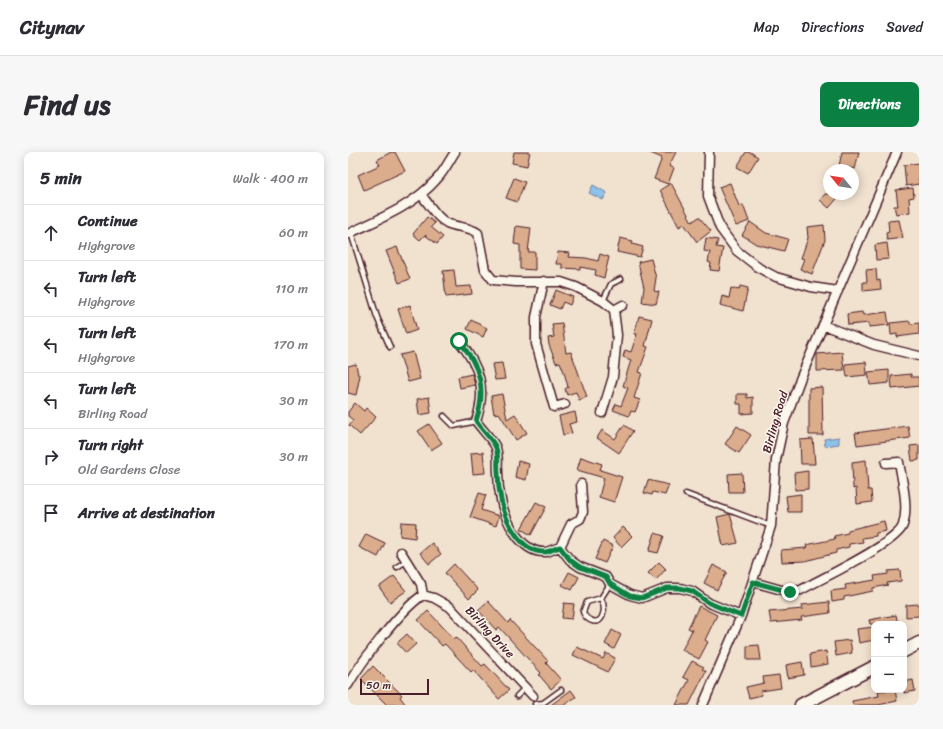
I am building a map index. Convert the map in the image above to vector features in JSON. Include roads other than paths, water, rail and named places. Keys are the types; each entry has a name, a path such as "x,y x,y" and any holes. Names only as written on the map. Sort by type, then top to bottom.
{"main road":[{"path":"907,649 919,643"},
{"path":"801,705 871,669"}],"street":[{"path":"350,233 395,212 421,195 437,180 455,152"},
{"path":"709,152 708,196 720,228 736,251 759,268 776,277 838,291"},
{"name":"Birling Road","path":"703,705 741,616 771,526 776,460 784,423 801,377 896,152"},
{"path":"421,195 440,218 448,223 472,229 478,233 485,270 493,280 516,282 562,282 576,287 603,301 614,310 617,335 613,377 602,413"},
{"path":"544,281 536,317 536,344 554,407 565,404"},
{"path":"614,310 623,305"},
{"path":"823,325 874,345 919,356"},
{"path":"459,341 476,364 481,382 480,409 476,421 483,432 496,446 498,457 497,470 501,500 507,518 518,537 532,550 545,552 560,547 571,524 580,519 583,512 580,484"},
{"path":"753,582 790,592 801,590 881,547 894,537 902,526 905,510 899,462 886,463"},
{"path":"560,547 570,560 580,567 606,577 610,584 630,596 642,598 667,588 680,588 692,591 709,603 741,616"},
{"path":"348,685 354,674 400,616 413,601 422,595 421,584 401,552"},
{"name":"Birling Drive","path":"422,595 434,598 450,607 533,696"}],"lane":[{"path":"350,233 377,317 390,347"},
{"path":"603,301 611,284 621,279"},
{"path":"444,416 454,426 476,421"},
{"path":"686,494 771,526"},
{"path":"397,567 407,561"},
{"path":"601,598 587,602 584,606 583,612 585,617 590,621 595,622 601,618 603,614 601,598 610,584"},
{"path":"517,696 525,687"},
{"path":"533,696 535,705 543,703 561,690"}],"water":[{"path":"593,185 607,193 603,200 589,193"},
{"path":"839,437 839,444 825,446 824,439"}]}
